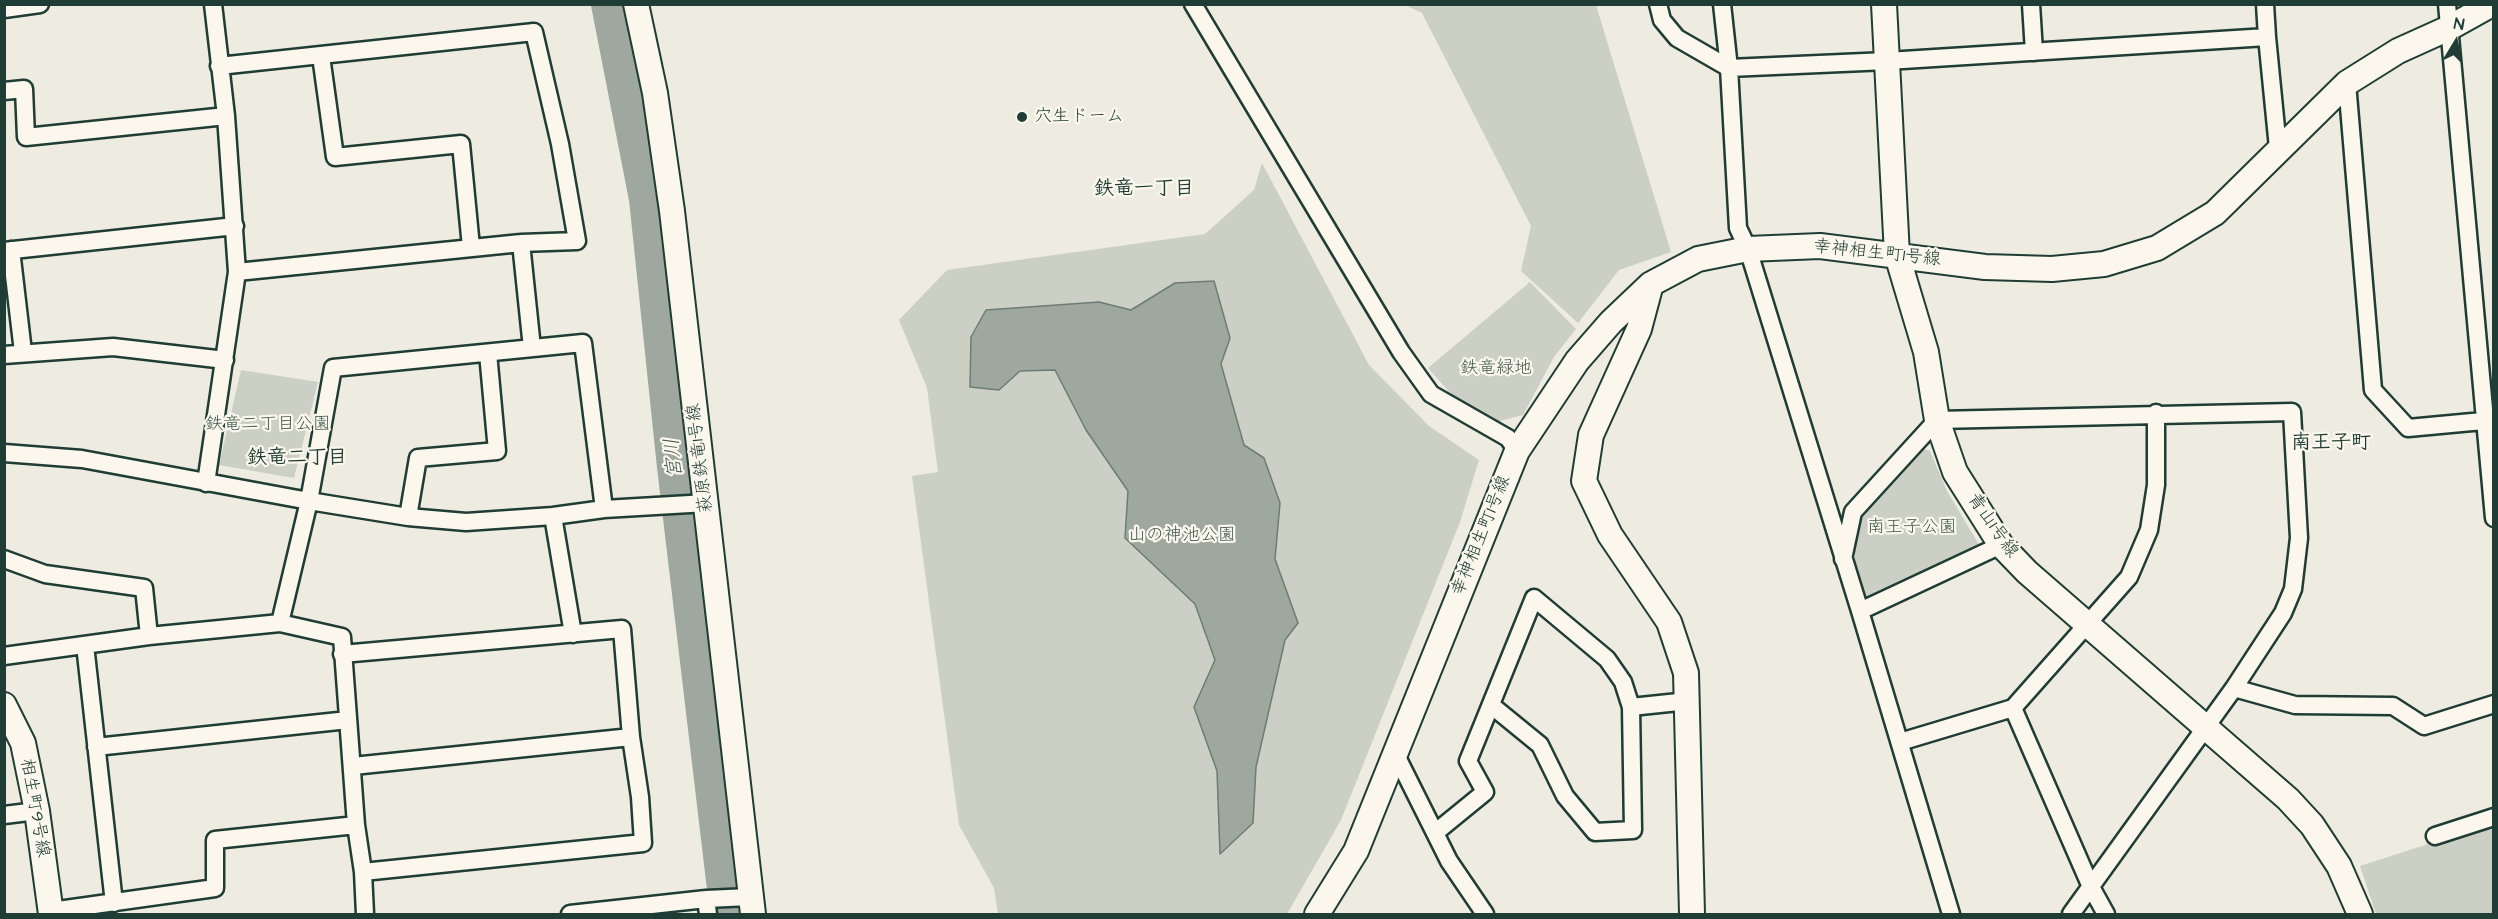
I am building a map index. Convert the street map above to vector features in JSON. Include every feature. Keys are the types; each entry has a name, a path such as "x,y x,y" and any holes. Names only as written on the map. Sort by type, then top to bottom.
{"street":[{"path":"4,9 40,4"},
{"path":"206,483 237,272 226,116 213,4"},
{"name":"萩原鉄竜1号線","path":"636,4 658,117 748,903"},
{"path":"1193,4 1401,352 1425,386 1431,394 1508,438 1517,451"},
{"path":"1658,4 1662,20 1677,38 1729,68 1887,62 2267,37"},
{"path":"1722,4 1729,68 1738,228 1748,249 1951,915"},
{"name":"青山1号線","path":"1884,4 1897,255 1926,352 1937,420 1955,472 2001,545 2027,572 2288,799 2312,825 2339,866 2360,915"},
{"path":"2031,4 2034,52"},
{"path":"2265,4 2278,148"},
{"path":"2447,4 2493,518"},
{"name":"幸神相生町1号線","path":"1317,915 1356,851 1517,451 1577,361 1611,322 1651,284 1698,259 1748,249 1820,246 1985,267 2052,269 2104,264 2157,248 2215,213 2278,148 2347,83 2398,51 2449,28 2492,4"},
{"path":"219,66 534,32 560,144 577,241 521,243 237,272"},
{"path":"321,56 335,157 461,144 471,248"},
{"path":"2347,83 2373,390 2408,428 2483,421"},
{"path":"4,91 24,89 26,137 226,116"},
{"path":"22,352 8,250 235,226"},
{"path":"521,243 532,348"},
{"path":"1651,284 1639,329 1591,435 1584,481 1610,535 1669,622 1686,673 1692,915"},
{"path":"280,623 309,501 333,368 583,343 604,509"},
{"path":"4,355 113,347 225,360"},
{"path":"408,517 418,458 496,451 488,353"},
{"path":"1843,559 1853,512 1937,420 2156,413 2292,412 2299,538 2293,589 2283,614 2234,688 2204,726 2071,915"},
{"path":"1900,742 2013,708 2130,577 2149,530 2156,485 2156,413"},
{"path":"4,453 82,459 309,501 408,517 466,522 553,516 604,509 702,504"},
{"path":"553,516 573,634"},
{"path":"1860,611 2001,545"},
{"path":"4,559 45,574 144,588 149,636"},
{"path":"1436,832 1485,792 1468,761 1534,598 1607,658 1623,682 1630,707 1633,830 1595,832 1565,796 1540,745 1491,705"},
{"path":"4,656 149,636 280,623 342,637 365,915"},
{"path":"342,654 622,629 631,737 640,797 643,843 363,872"},
{"path":"85,645 114,903"},
{"path":"2234,688 2295,705 2393,706 2424,726 2493,704"},
{"path":"1630,707 1688,701"},
{"name":"相生町9号線","path":"4,705 22,742 38,811 51,913"},
{"path":"2013,708 2091,887 2106,915"},
{"path":"96,747 348,720"},
{"path":"353,766 631,737"},
{"path":"1395,753 1449,861 1485,915"},
{"path":"4,815 38,811"},
{"path":"2436,836 2493,817"},
{"path":"51,913 215,888 214,840 356,825"},
{"path":"570,915 748,903"}],"green space":[{"path":"1405,5 1596,5 1671,252 1619,270 1578,323 1521,271 1531,226 1422,13"},
{"name":"山の神池公園","path":"1262,163 1369,365 1429,426 1479,460 1460,522 1341,820 1287,914 998,914 994,888 959,825 912,476 938,472 927,388 899,320 947,270 1205,234 1254,190"},
{"name":"鉄竜緑地","path":"1530,282 1576,329 1554,357 1523,415 1496,422 1452,395 1428,368"},
{"name":"鉄竜二丁目公園","path":"241,370 318,382 294,478 219,465"},
{"name":"南王子公園","path":"1921,448 1930,451 1947,491 1981,548 1875,600 1865,597 1855,566 1855,543 1863,513"},
{"path":"2493,823 2493,914 2376,914 2360,866"}],"shaded area":[{"path":"1214,281 1230,338 1221,364 1244,445 1264,458 1280,503 1275,559 1298,623 1285,640 1256,767 1253,823 1220,854 1217,771 1194,707 1215,660 1195,604 1125,538 1128,491 1086,430 1055,370 1020,371 999,390 970,387 971,337 986,310 1099,302 1131,310 1175,283"}],"waterway":[{"name":"宮川","path":"608,4 646,199 674,467 727,914"}],"place":[{"name":"穴生ドーム","path":"1022,117"}],"district":[{"name":"鉄竜一丁目","path":"1144,190"},
{"name":"南王子町","path":"2331,444"},
{"name":"鉄竜二丁目","path":"297,459"}]}
